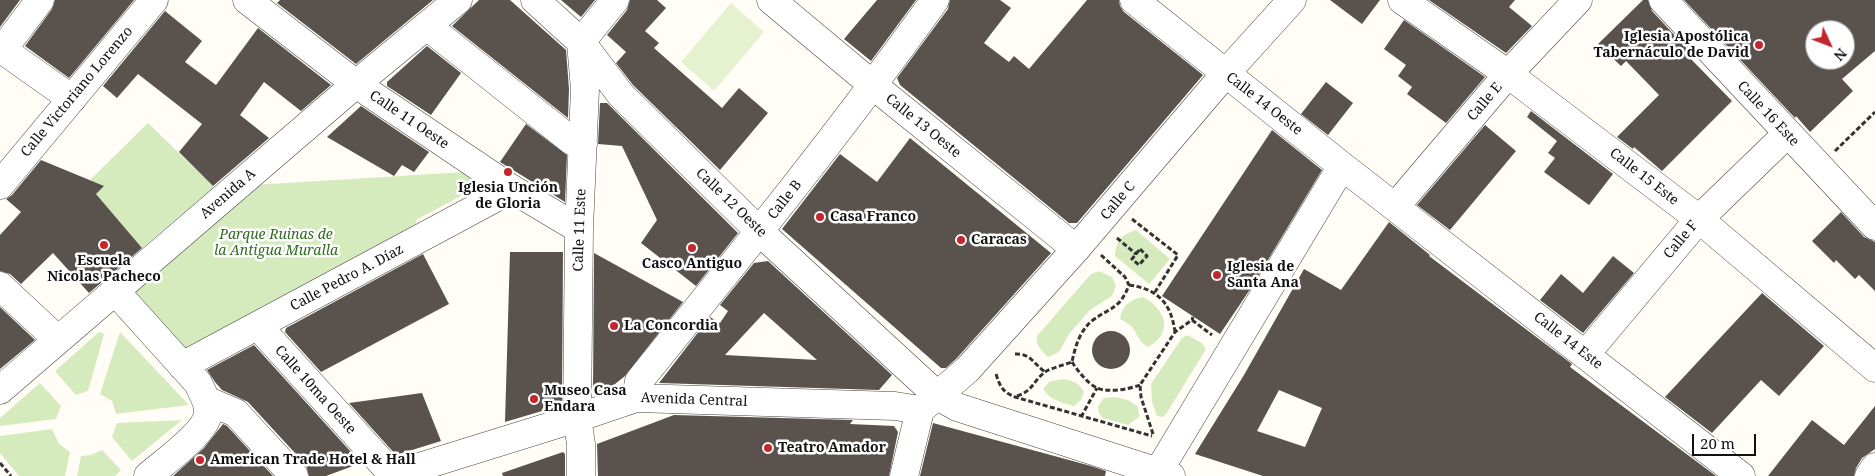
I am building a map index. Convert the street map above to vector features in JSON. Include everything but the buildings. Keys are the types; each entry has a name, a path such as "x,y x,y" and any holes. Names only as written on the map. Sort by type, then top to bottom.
{"street":[{"path":"40,0 1,48 72,99"},
{"name":"Calle Victoriano Lorenzo","path":"0,185 154,0"},
{"name":"Calle 11 Oeste","path":"247,0 356,84 512,189 579,229"},
{"name":"Avenida A","path":"0,390 356,84 458,0"},
{"name":"Calle 12 Oeste","path":"535,0 581,42 621,95 929,403"},
{"path":"581,42 615,0"},
{"name":"Calle 13 Oeste","path":"771,0 874,86 1087,251"},
{"name":"Calle B","path":"636,398 639,381 760,232 874,86 935,0"},
{"name":"Calle 14 Oeste","path":"1134,0 1395,207"},
{"name":"Calle C","path":"929,403 968,370 1087,251 1225,74 1292,0"},
{"name":"Calle 15 Este","path":"1402,0 1508,74 1699,219 1875,368"},
{"name":"Calle E","path":"1395,207 1508,74 1578,0"},
{"name":"Calle 16 Este","path":"1663,0 1875,226"},
{"path":"427,26 572,141 582,144"},
{"name":"Calle 11 Este","path":"580,476 581,444 577,418 579,229 586,89 581,42"},
{"name":"Calle F","path":"1585,355 1699,219 1787,134"},
{"path":"1165,474 1342,166"},
{"name":"Calle Pedro A. Díaz","path":"182,366 512,189"},
{"name":"Calle 14 Este","path":"1395,207 1741,476"},
{"path":"0,286 58,340"},
{"path":"115,291 198,383 206,400 208,412 205,423 197,433 148,476"},
{"name":"Calle 10ma Oeste","path":"258,326 391,475"},
{"name":"Avenida Central","path":"391,475 636,398 895,406 929,403 957,407 1165,474"},
{"path":"206,400 236,413 294,476"},
{"path":"904,476 929,403"},
{"path":"1868,476 1875,467"}],"path":[{"path":"1818,167 1875,112"},
{"path":"1130,217 1178,255 1155,292"},
{"path":"1114,236 1136,254"},
{"path":"1140,249 1147,256 1139,265 1132,258 1136,254 1140,249"},
{"path":"1072,362 1080,336 1092,320 1118,304 1129,285 1125,277 1087,251"},
{"path":"1129,285 1144,287 1155,292 1169,310 1174,320 1176,332"},
{"path":"1072,362 1082,375 1098,388 1114,390 1140,385 1176,332 1192,320 1193,316"},
{"path":"1012,354 1022,353 1030,357 1045,372"},
{"path":"1015,397 1031,389 1045,372 1072,362"},
{"path":"996,375 1000,386 1006,393 1015,397 1154,437 1141,397 1140,385"},
{"path":"1081,416 1098,388"},
{"path":"0,463 11,476"}],"green space":[{"path":"731,3 764,32 714,91 681,62"},
{"path":"148,123 214,187 142,248 96,194 103,186 90,180"},
{"name":"Parque Ruinas de la Antigua Muralla","path":"464,172 485,183 416,220 415,237 186,353 134,292 254,185"},
{"path":"1136,230 1170,259 1149,284 1115,256 1116,247 1120,239"},
{"path":"1099,271 1112,277 1116,286 1112,296 1090,310 1069,334 1059,352 1048,357 1038,345 1037,336 1091,274"},
{"path":"1143,297 1157,308 1162,314 1164,321 1161,335 1148,347 1141,341 1131,326 1120,319 1127,304 1134,299"},
{"path":"99,332 104,334 88,391 76,395 55,371"},
{"path":"120,332 189,405 116,414 112,401 100,394"},
{"path":"1187,335 1202,343 1206,349 1168,411 1163,417 1157,416 1152,402 1151,384 1182,338"},
{"path":"1061,379 1074,382 1084,392 1081,400 1074,406 1053,398 1043,389 1049,382"},
{"path":"40,383 61,406 56,419 0,426 0,418"},
{"path":"1115,397 1128,400 1138,407 1139,417 1128,425 1103,418 1099,413 1098,406 1104,398"},
{"path":"182,420 132,461 112,437 117,423"},
{"path":"52,429 59,444 70,452 65,476 19,476 0,453 0,436"},
{"path":"102,450 121,470 115,476 77,476 81,456 91,455"}],"place":[{"name":"Iglesia Apostólica Tabernáculo de David","path":"1759,45"},
{"name":"Iglesia Unción de Gloria","path":"508,172"},
{"name":"Casa Franco","path":"820,217"},
{"name":"Caracas","path":"961,240"},
{"name":"Escuela Nicolas Pacheco","path":"104,245"},
{"name":"Casco Antiguo","path":"692,248"},
{"name":"Iglesia de Santa Ana","path":"1217,275"},
{"name":"La Concordia","path":"614,326"},
{"name":"Museo Casa Endara","path":"534,399"},
{"name":"Teatro Amador","path":"768,448"},
{"name":"American Trade Hotel & Hall","path":"200,460"}]}
